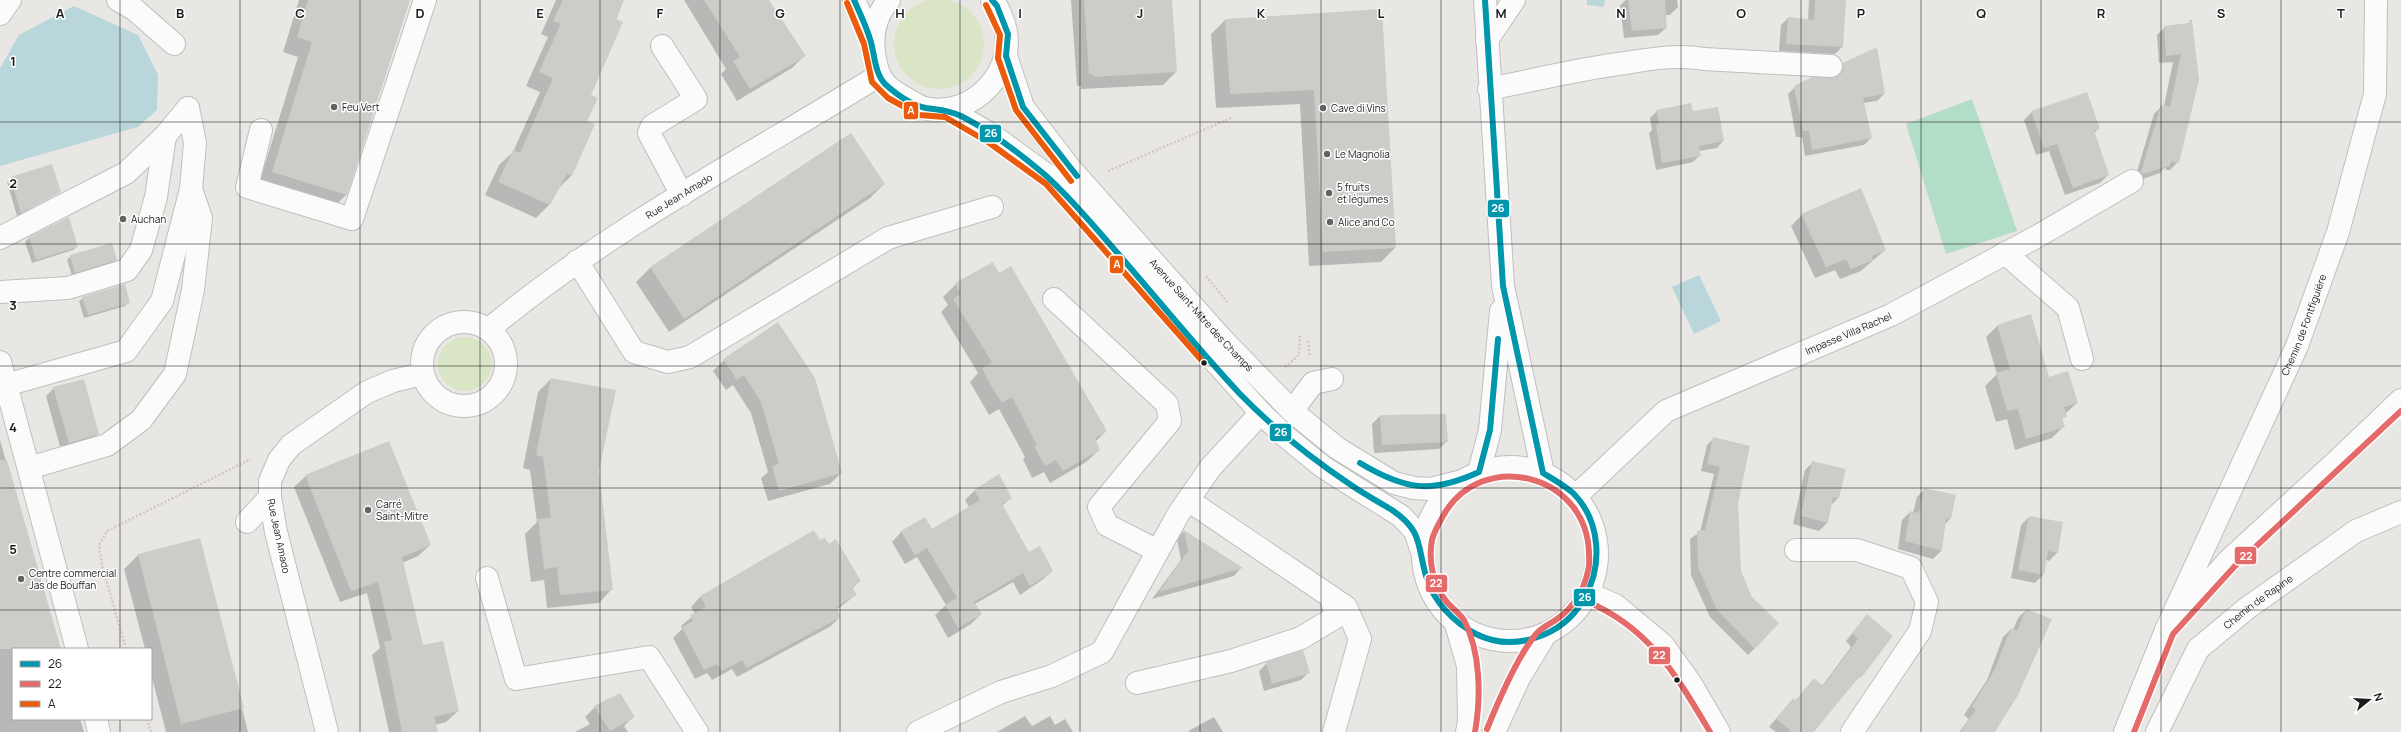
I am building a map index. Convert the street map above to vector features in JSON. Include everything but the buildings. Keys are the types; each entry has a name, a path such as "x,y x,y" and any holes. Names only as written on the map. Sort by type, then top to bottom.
{"street":[{"path":"0,14 10,0"},
{"path":"118,0 134,9 174,44"},
{"path":"261,130 247,187 352,219 425,0"},
{"path":"854,0 872,42 878,76 893,91 924,108 947,109 973,101 995,81 1006,56 1008,34 999,2"},
{"path":"872,42 879,11 889,0"},
{"path":"1485,0 1489,89 1503,286 1543,473"},
{"path":"1487,40 1514,0"},
{"name":"Chemin de Fontfiguière","path":"2125,732 2166,630 2297,346 2338,232 2375,94 2376,0"},
{"path":"662,46 696,99 652,126 649,133 682,195"},
{"name":"Avenue Saint-Mitre des Champs","path":"1006,56 1023,107 1081,182 1224,340 1292,411 1337,448 1394,483 1414,488 1430,489 1500,467 1522,467 1543,473 1561,483 1576,496 1590,518 1597,542 1597,569 1589,594 1578,611 1562,625 1545,636"},
{"path":"1489,89 1597,67 1652,59 1690,56 1704,59 1831,66"},
{"name":"Rue Jean Amado","path":"489,329 525,299 577,261 682,195 878,76"},
{"path":"0,238 126,173 165,136 188,108 195,143 191,189 162,302 126,351 6,385"},
{"path":"947,109 992,135 1051,178 1261,413 1285,436 1323,467 1401,516 1416,531 1430,587 1438,604 1456,624 1477,635 1499,642 1522,642 1545,636"},
{"path":"0,292 68,288 127,270 141,250 156,197 165,136"},
{"name":"Impasse Villa Rachel","path":"1576,496 1666,411 1891,315 2005,253 2132,181"},
{"path":"29,468 107,445 141,420 175,374 193,290 201,218 191,189"},
{"path":"577,261 634,352 668,362 690,357 888,238 992,207"},
{"path":"2005,253 2068,308 2082,359"},
{"path":"1423,555 1426,532 1434,510 1449,492 1471,476 1490,430 1503,286"},
{"path":"1054,299 1167,404 1170,421 1099,507 1107,525 1156,550"},
{"path":"457,322 469,322 489,329 500,342 506,356 506,370 501,383 493,395 474,404 453,404 440,398 430,390 422,374 423,353 428,342 435,333 445,326 457,322"},
{"path":"0,362 77,648"},
{"name":"Rue Jean Amado","path":"327,732 276,532 270,497 270,481 278,460 291,445 367,392 393,381 422,374"},
{"path":"1292,411 1313,383 1332,379"},
{"path":"2166,630 2229,560 2401,400"},
{"path":"918,732 1001,692 1052,676 1102,652 1156,550 1188,500 1211,467 1261,413"},
{"path":"247,522 270,497"},
{"path":"1188,500 1346,607 1360,639 1334,732"},
{"name":"Chemin de Rapine","path":"2157,732 2198,649 2246,609 2356,532 2401,512"},
{"path":"1796,550 1857,550 1911,568 1927,602 1920,631 1852,732"},
{"path":"487,578 516,679 649,657 697,732"},
{"path":"1589,594 1615,605 1663,645 1691,684 1719,732"},
{"path":"1137,683 1231,661 1301,638 1336,617 1331,597"},
{"path":"1456,624 1468,666 1469,721 1467,732"},
{"path":"1494,732 1519,678 1545,636"},
{"path":"96,720 99,732"}],"path":[{"path":"1081,182 1231,118"},
{"path":"1206,276 1230,305"},
{"path":"1278,363 1283,369 1299,355 1300,334"},
{"path":"1308,341 1309,356"},
{"path":"126,648 102,565 99,545 107,531 262,454 291,445"},
{"path":"147,720 151,732"}],"green space":[{"path":"939,-1 956,3 971,12 980,27 984,44 980,61 971,76 956,85 939,89 922,85 907,76 898,61 894,44 898,27 907,12 922,3"},
{"path":"1972,99 2017,231 1946,254 1906,124"},
{"path":"465,337 475,339 484,345 490,354 492,364 490,374 484,383 475,389 465,391 455,389 446,383 440,374 438,364 440,354 446,345 455,339"}],"water":[{"path":"1587,0 1605,0 1604,7 1587,5"},
{"path":"74,6 138,35 158,75 157,110 138,127 0,166 0,68 19,35"},
{"path":"1699,275 1721,321 1694,334 1672,287"}],"transit line":[{"name":"26","path":"854,0 872,45 879,74 885,84 909,102 920,107 952,112 983,128 1025,158 1044,174 1080,210 1208,358 1253,407 1307,454 1336,475 1392,510 1409,525 1417,539 1429,585 1445,610 1459,623 1476,634 1506,642 1536,638 1564,623 1575,612 1584,599 1590,586 1594,572 1596,544 1594,530 1582,504 1570,490 1543,473 1503,286 1485,0"},
{"name":"26","path":"992,0 997,6 1008,34 1006,56 1023,107 1077,176"},
{"name":"A","path":"847,3 864,44 872,82 888,98 919,115 945,117 988,142 1046,184 1204,363"},
{"name":"A","path":"986,5 1000,35 998,58 1016,110 1071,181"},
{"name":"26","path":"1360,463 1391,479 1405,484 1418,486 1446,484 1479,472 1490,430 1498,339"},
{"name":"22","path":"2134,732 2173,634 2235,566 2401,411"},
{"name":"22","path":"1475,732 1479,690 1477,661 1474,646 1464,620 1446,601 1438,588 1431,564 1432,540 1443,516 1460,495 1481,482 1505,477 1529,479 1552,488 1570,503 1583,525 1589,552 1589,569 1581,592 1573,604 1563,615 1543,627 1529,643 1509,680 1487,729"},
{"name":"22","path":"1586,601 1608,612 1628,625 1644,639 1673,673 1710,732"}],"place":[{"name":"Feu Vert","path":"334,107"},
{"name":"Cave di Vins","path":"1323,108"},
{"name":"Le Magnolia","path":"1327,154"},
{"name":"5 fruits et légumes","path":"1329,193"},
{"name":"Auchan","path":"123,219"},
{"name":"Alice and Co","path":"1330,222"},
{"name":"Carré Saint-Mitre","path":"368,510"},
{"name":"Centre commercial Jas de Bouffan","path":"21,579"}]}
